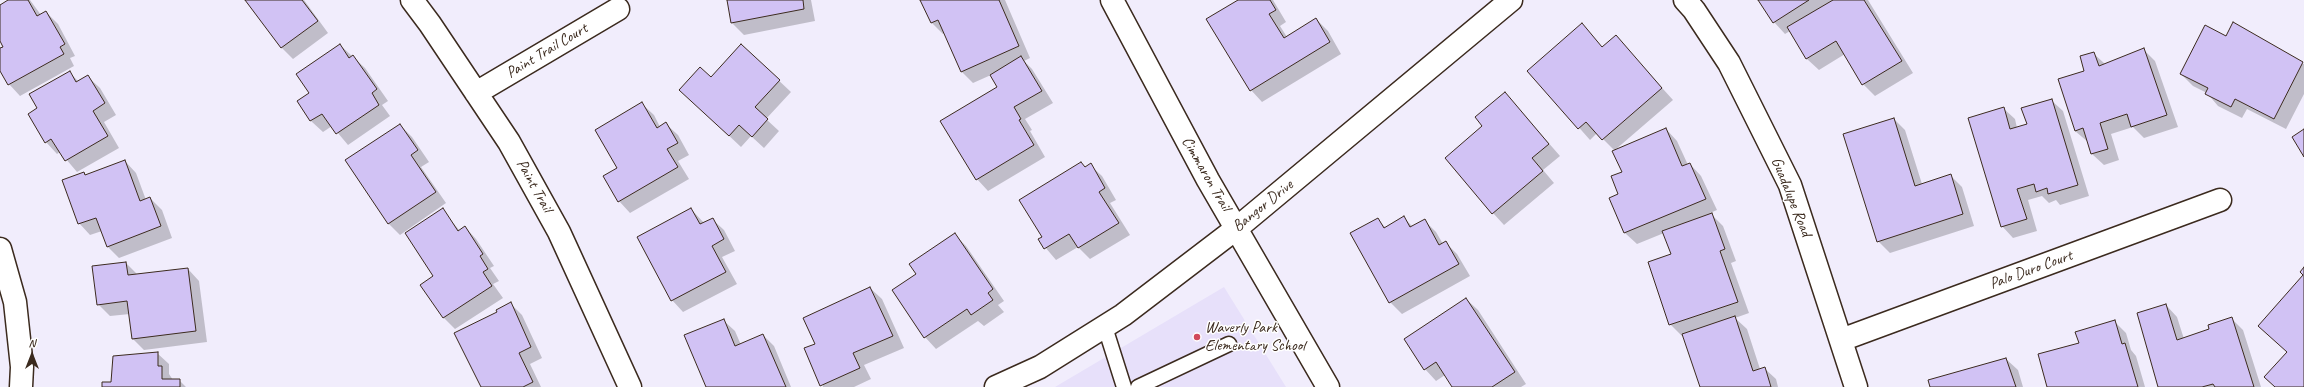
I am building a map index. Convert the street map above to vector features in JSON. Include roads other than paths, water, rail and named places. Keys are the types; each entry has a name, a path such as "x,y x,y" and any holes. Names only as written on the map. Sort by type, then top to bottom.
{"street":[{"name":"Paint Trail","path":"412,0 509,142 559,232 630,387"},
{"name":"Cimmaron Trail","path":"1112,0 1208,180 1328,387"},
{"name":"Bangor Drive","path":"996,387 1040,367 1124,315 1237,228 1511,0"},
{"name":"Guadalupe Road","path":"1685,0 1694,10 1729,64 1790,185 1856,387"},
{"name":"Paint Trail Court","path":"476,93 618,9"},
{"name":"Palo Duro Court","path":"1841,340 2220,200"},
{"path":"0,249 15,302 22,367 21,387"}],"lane":[{"path":"1105,327 1124,387"},
{"path":"1138,387 1229,344"}],"place":[{"name":"Waverly Park Elementary School","path":"1197,337"}]}
